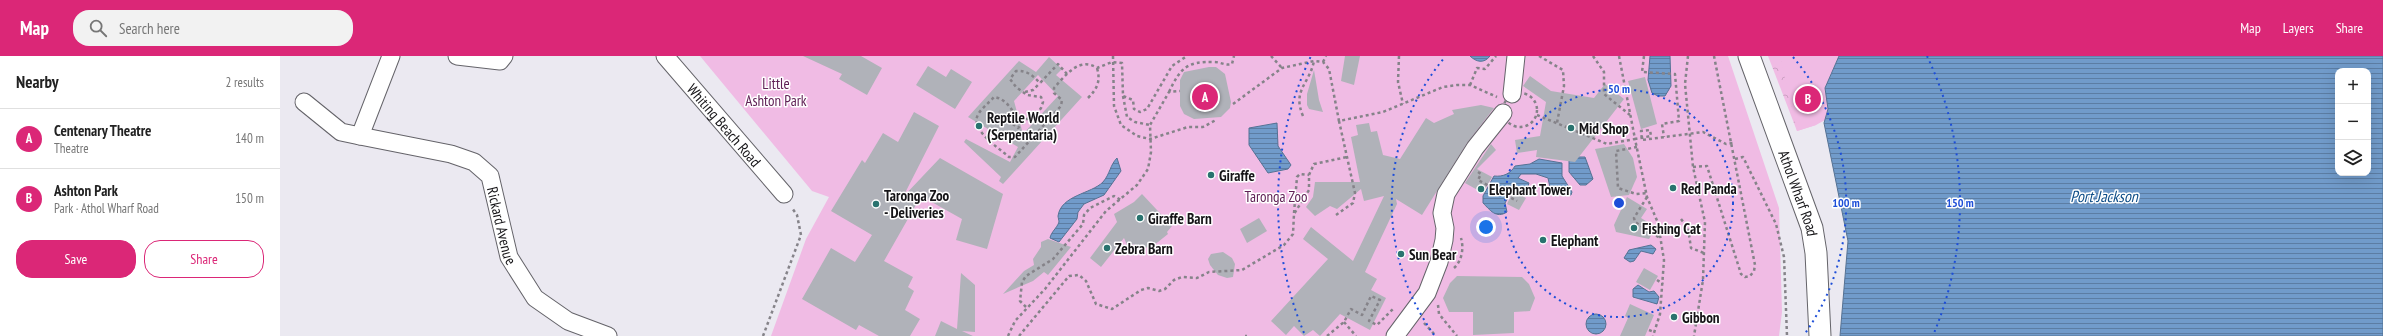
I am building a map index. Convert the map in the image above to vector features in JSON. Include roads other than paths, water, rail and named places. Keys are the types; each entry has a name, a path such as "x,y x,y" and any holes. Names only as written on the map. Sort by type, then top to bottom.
{"main road":[{"name":"Athol Wharf Road","path":"1749,56 1812,228 1816,253 1820,336"}],"street":[{"path":"360,136 391,56"},
{"path":"457,56 500,61 504,56"},
{"name":"Whiting Beach Road","path":"665,56 784,194"},
{"path":"1395,336 1427,292 1439,262 1444,240 1445,228 1442,213 1446,194 1475,148 1507,103 1516,56"},
{"name":"Rickard Avenue","path":"304,102 341,132 451,154 474,162 490,176 509,257 535,298 568,321 608,336"}],"water":[{"path":"1470,56 1490,56 1488,59 1480,61 1475,60"},
{"path":"1650,56 1670,56 1671,86 1665,96 1658,96 1652,93 1648,80"},
{"name":"Port Jackson","path":"1839,56 2383,56 2383,336 1840,336 1848,241 1824,123 1828,109 1825,88"},
{"path":"1277,123 1278,146 1291,165 1288,169 1268,173 1249,145 1249,128"},
{"path":"1569,157 1585,157 1593,179 1586,185 1580,185 1569,172"},
{"path":"1117,158 1121,171 1104,195 1084,204 1078,212 1077,219 1059,242 1050,238 1059,222 1058,216 1060,209 1070,199 1098,186 1103,182"},
{"path":"1539,159 1562,163 1562,176 1572,192 1571,195 1551,192 1548,178 1536,174 1521,174 1518,178 1529,183 1527,189 1513,189 1505,203 1507,212 1500,215 1496,214 1483,203 1483,196 1494,176 1506,174 1515,166 1530,164"},
{"path":"1651,245 1656,249 1653,254 1641,251 1634,261 1630,262 1624,258 1629,250"},
{"path":"1638,285 1649,292 1654,291 1659,297 1657,304 1633,297 1633,289"},
{"path":"1596,314 1603,317 1606,324 1603,331 1596,334 1589,331 1586,324 1589,317"}],"place":[{"name":"Centenary Theatre","path":"1205,97"},
{"name":"Ashton Park","path":"1808,99"},
{"name":"Reptile World (Serpentaria)","path":"979,126"},
{"name":"Mid Shop","path":"1571,128"},
{"name":"Giraffe","path":"1211,175"},
{"name":"Red Panda","path":"1673,188"},
{"name":"Elephant Tower","path":"1481,189"},
{"name":"Taronga Zoo - Deliveries","path":"876,204"},
{"name":"Giraffe Barn","path":"1140,218"},
{"name":"Fishing Cat","path":"1634,228"},
{"name":"Elephant","path":"1543,240"},
{"name":"Zebra Barn","path":"1107,248"},
{"name":"Sun Bear","path":"1401,254"},
{"name":"Gibbon","path":"1674,317"}],"park label":[{"name":"Little Ashton Park","path":"776,92"},
{"name":"Taronga Zoo","path":"1276,196"}]}
